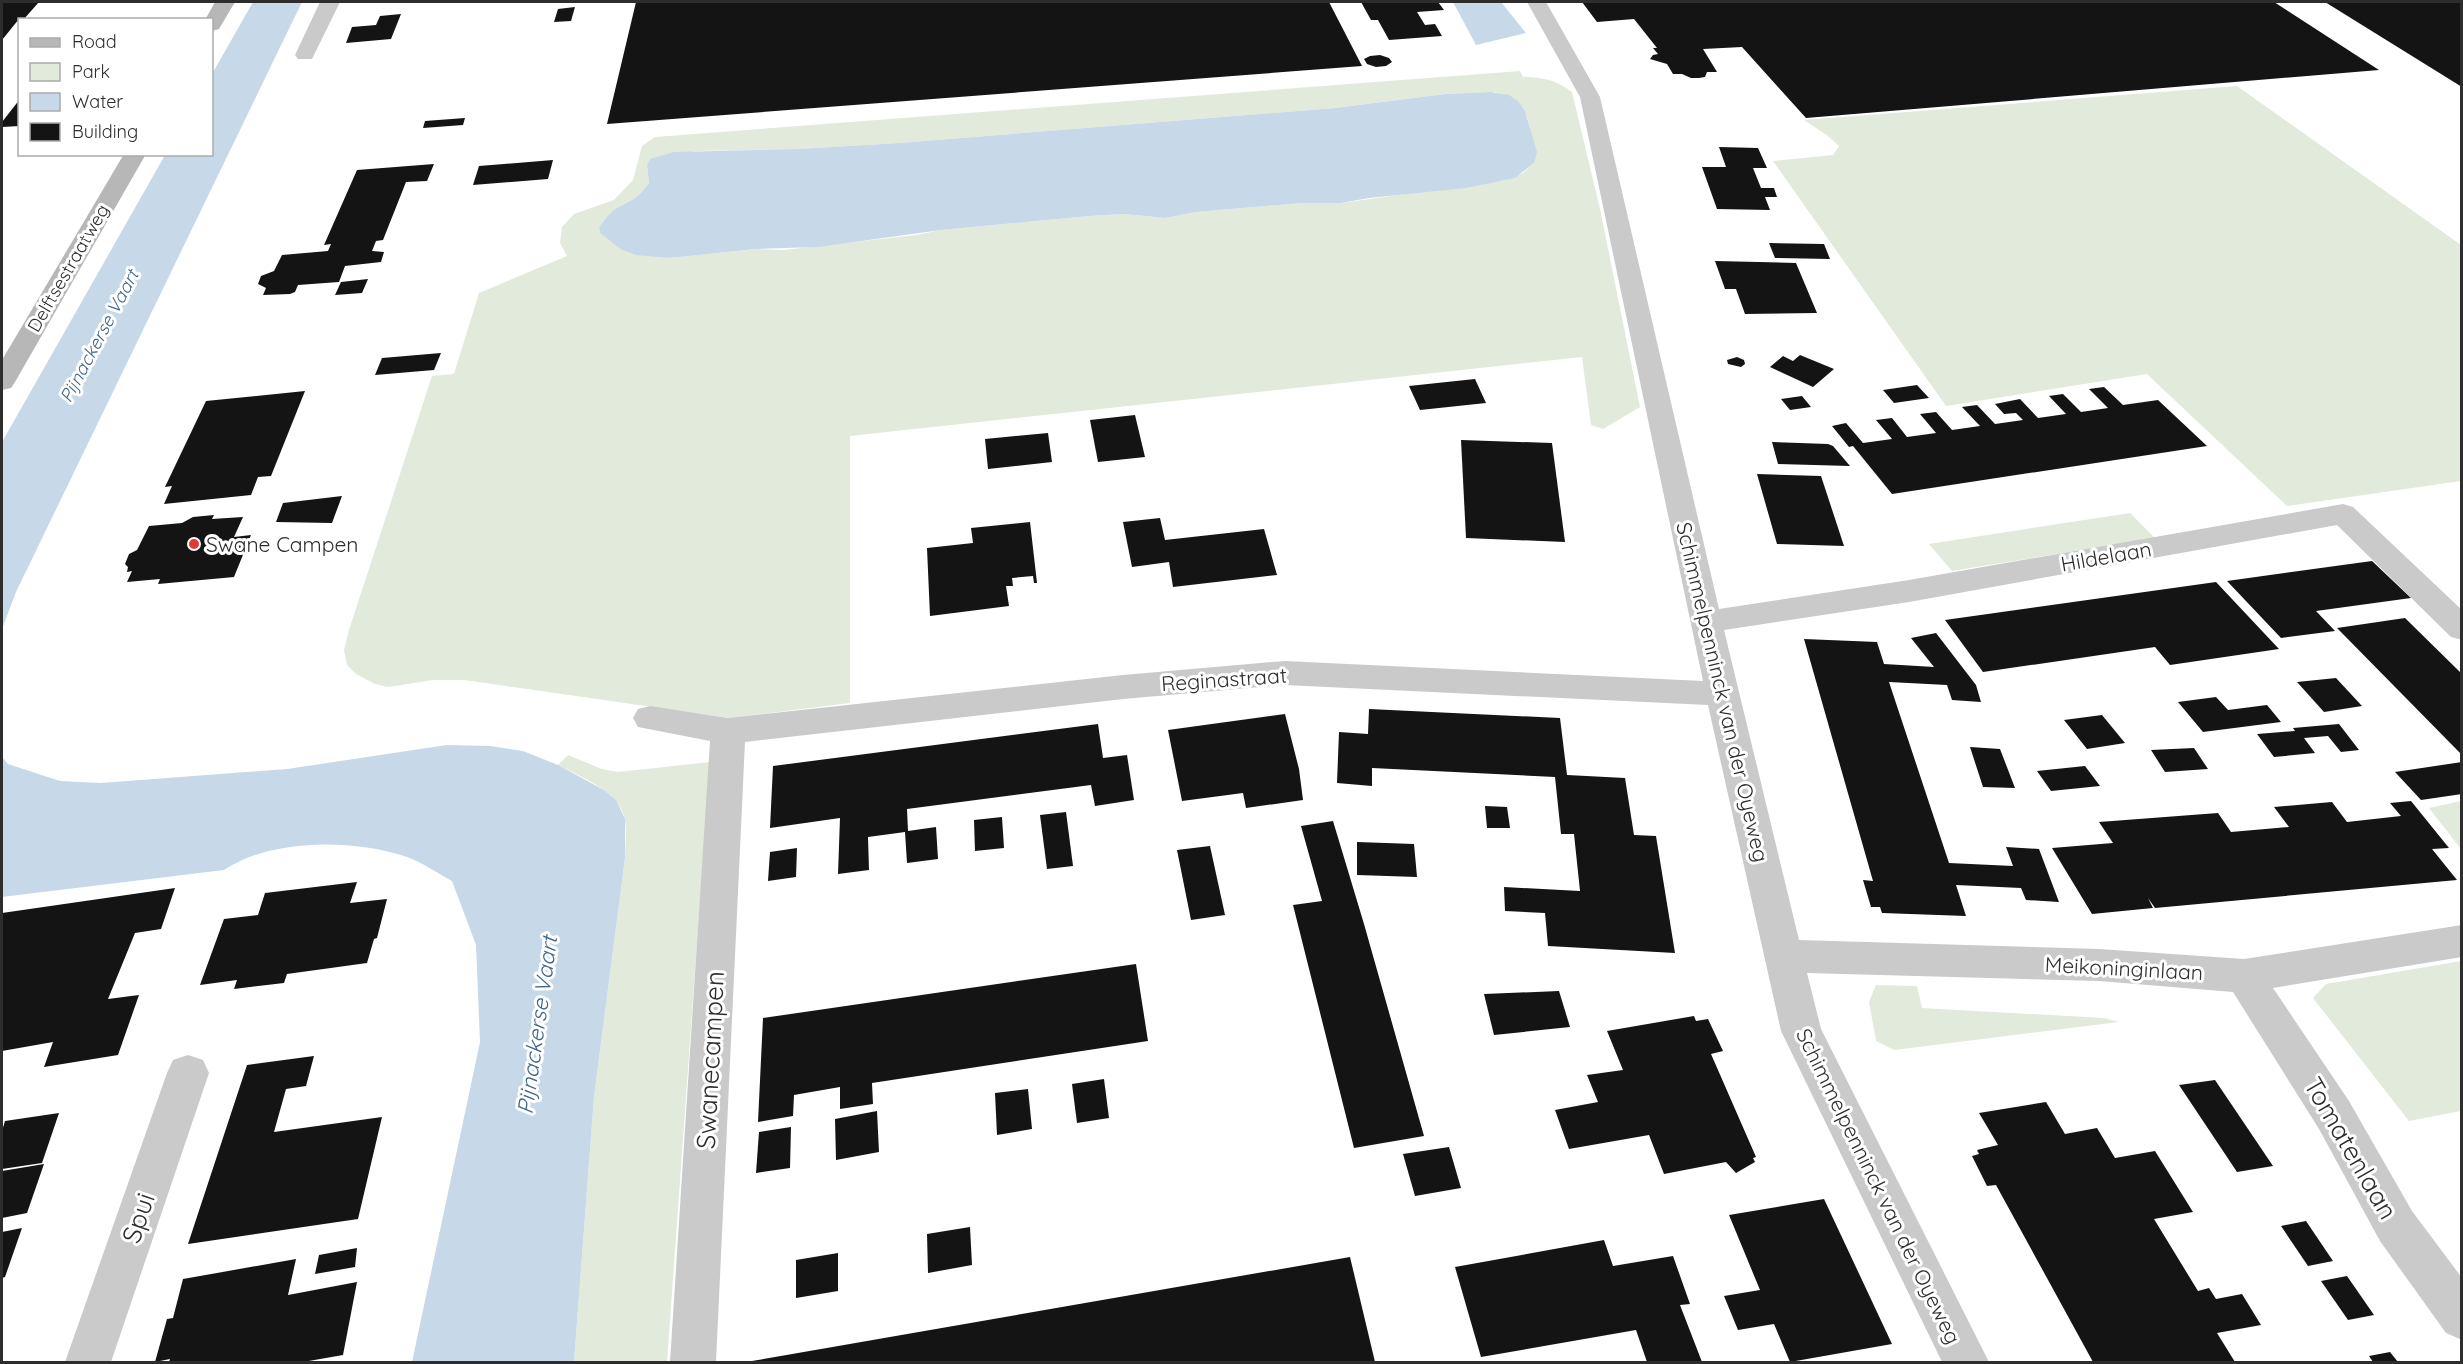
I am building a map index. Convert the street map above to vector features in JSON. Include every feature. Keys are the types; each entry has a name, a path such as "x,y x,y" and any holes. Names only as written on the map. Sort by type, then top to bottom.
{"street":[{"path":"213,22 225,2"},
{"path":"305,55 330,2"},
{"name":"Schimmelpenninck van der Oyeweg","path":"1537,2 1590,97 1722,694 1801,1031 1966,1362"},
{"name":"Delftsestraatweg","path":"2,382 134,156"},
{"name":"Hildelaan","path":"1706,622 1909,591 2343,514 2462,629"},
{"name":"Reginastraat","path":"650,718 727,745 1112,688 1285,673 1722,694"},
{"name":"Swanecampen","path":"693,1362 727,745"},
{"name":"Meikoninginlaan","path":"1784,956 2099,965 2244,976 2462,941"},
{"name":"Tomatenlaan","path":"2244,976 2334,1115 2396,1226 2462,1317"},
{"name":"Spui","path":"88,1362 188,1073"}],"green space":[{"path":"1520,71 1523,77 1549,80 1572,92 1600,209 1640,407 1603,429 1591,425 1582,357 850,436 850,703 729,718 464,680 433,680 388,687 375,684 356,674 347,665 344,650 349,630 432,376 454,374 479,293 567,256 560,243 562,227 574,214 614,200 633,180 642,146 655,137","holes":["1491,92 1515,100 1527,116 1534,163 1523,173 1506,180 1341,203 1303,203 1196,212 1165,218 1124,214 1090,216 941,230 916,235 783,250 756,249 670,258 620,249 600,233 599,227 613,211 634,199 649,183 647,166 695,151 798,149 899,143 1335,108 1445,94"]},
{"path":"2237,86 2461,245 2461,481 2287,506 2147,374 1946,406 1773,161 1833,155 1839,146 1804,120"},
{"path":"2130,513 2155,538 1952,571 1929,544"},
{"path":"568,755 602,769 618,772 710,762 667,1362 574,1362 594,1097 625,858 626,829 621,810 607,793 588,780 558,765"},
{"path":"2462,801 2461,849 2429,808"},
{"path":"2461,961 2461,1111 2409,1121 2313,998 2326,984"},
{"path":"1876,985 1917,986 1922,1008 2104,1018 2119,1022 1894,1050 1876,1041 1869,1002"}],"water":[{"name":"Pijnackerse Vaart","path":"253,2 302,2 16,592 2,629 2,442 164,156 213,156 213,72"},
{"path":"1453,2 1501,2 1526,33 1476,45"},
{"path":"1491,92 1509,95 1518,101 1525,111 1537,152 1534,163 1515,178 1466,188 1341,203 1303,203 1196,212 1165,218 1124,214 1090,216 941,230 818,247 756,249 670,258 636,255 620,249 600,233 599,227 613,211 634,199 649,183 647,166 650,159 674,152 798,149 899,143 1335,108 1445,94"},
{"name":"Pijnackerse Vaart","path":"447,745 490,746 523,751 558,765 604,790 616,800 625,819 625,858 594,1097 574,1362 412,1362 480,1042 476,945 452,881 413,859 386,851 363,847 314,845 265,852 224,870 2,897 2,757 8,764 60,781 101,783 287,769"}],"building":[{"path":"2,2 39,2 25,18 18,18 2,40"},
{"path":"636,2 1329,2 1362,66 607,124"},
{"path":"1361,2 1438,2 1444,10 1417,12 1425,25 1435,24 1442,36 1389,40 1378,20 1371,20"},
{"path":"1582,2 2274,2 2379,70 1806,118 1742,47 1703,49 1717,72 1707,72 1705,77 1691,78 1682,74 1673,74 1667,64 1650,59 1653,55 1658,54 1653,48 1657,48 1634,19 1597,22"},
{"path":"2325,2 2462,2 2462,87"},
{"path":"575,7 571,21 554,22 558,9"},
{"path":"401,14 391,39 346,43 352,27 376,25 380,16"},
{"path":"1380,55 1389,58 1392,62 1386,66 1376,67 1367,64 1364,59 1370,56"},
{"path":"18,102 18,126 2,127 2,122"},
{"path":"465,118 463,125 423,128 425,121"},
{"path":"1719,147 1758,148 1767,168 1753,168 1761,188 1774,188 1777,197 1765,197 1770,210 1717,209 1702,167 1726,167"},
{"path":"553,160 548,179 473,185 479,166"},
{"path":"434,164 427,181 406,182 383,240 376,241 372,251 384,252 381,262 345,266 339,282 298,285 295,292 290,294 263,295 266,288 258,284 261,276 274,271 282,255 328,251 331,244 324,245 357,170"},
{"path":"1769,243 1824,244 1830,259 1775,258"},
{"path":"1715,261 1796,263 1817,313 1745,314 1736,289 1725,289"},
{"path":"368,279 362,293 335,295 341,282"},
{"path":"441,353 434,370 375,375 382,358"},
{"path":"1800,355 1834,369 1813,387 1770,367 1783,356 1793,361"},
{"path":"1737,357 1744,360 1745,364 1741,367 1728,364 1727,360"},
{"path":"1475,379 1486,403 1420,410 1409,386"},
{"path":"1917,385 1929,398 1894,403 1883,390"},
{"path":"2104,387 2123,405 2158,400 2207,446 1892,494 1853,446 1849,447 1832,426 1846,423 1863,443 1892,439 1876,420 1892,418 1907,437 1936,433 1920,414 1936,412 1952,430 1980,426 1962,407 1977,405 1995,424 2023,420 2016,413 2004,414 1995,404 2020,399 2038,418 2066,414 2049,396 2063,394 2081,412 2108,408 2089,389"},
{"path":"305,391 271,476 258,477 251,495 164,504 172,486 165,487 206,401"},
{"path":"1802,396 1811,407 1790,410 1781,399"},
{"path":"1135,415 1145,457 1098,462 1090,420"},
{"path":"1048,433 1052,462 988,469 985,439"},
{"path":"1461,440 1552,443 1565,542 1466,538"},
{"path":"1772,442 1828,444 1833,446 1850,466 1778,464"},
{"path":"1757,474 1821,476 1844,546 1777,544"},
{"path":"342,496 332,523 276,522 283,503"},
{"name":"Swane Campen","path":"214,515 212,519 243,517 234,537 251,535 234,577 158,584 160,579 127,582 132,571 127,572 128,567 125,564 129,554 137,550 149,526 182,523 193,517"},
{"path":"1160,518 1165,540 1264,529 1277,575 1173,587 1169,562 1132,567 1123,522"},
{"path":"1030,522 1037,583 1034,583 1033,576 1012,578 1013,586 1006,586 1009,606 930,616 927,548 973,543 971,528"},
{"path":"2372,561 2411,598 2316,611 2335,631 2281,638 2227,581"},
{"path":"2216,582 2279,649 2170,665 2155,647 1983,672 1945,620"},
{"path":"2405,618 2462,674 2462,755 2337,628"},
{"path":"1936,633 1976,685 1981,702 1952,700 1947,685 1889,682 1949,863 2013,866 2006,847 2039,849 2059,902 2026,900 2021,888 1956,885 1966,916 1882,913 1880,907 1871,907 1863,880 1873,881 1804,639 1877,642 1884,664 1934,667 1911,638"},
{"path":"2336,678 2362,706 2324,712 2297,682"},
{"path":"2216,697 2228,710 2267,705 2281,722 2203,732 2178,702"},
{"path":"1369,709 1560,718 1567,775 1625,778 1634,835 1656,836 1675,953 1548,946 1545,913 1505,911 1504,887 1580,891 1574,834 1561,834 1555,777 1372,768 1372,786 1337,783 1339,732 1368,734"},
{"path":"1285,714 1299,769 1303,800 1246,808 1243,793 1182,801 1168,730"},
{"path":"2102,715 2125,743 2087,749 2064,720"},
{"path":"1098,724 1103,758 1127,755 1134,800 1095,806 1091,785 907,809 908,831 936,827 938,859 907,863 905,832 868,837 869,870 838,874 840,818 770,828 773,766"},
{"path":"2339,724 2359,750 2341,752 2328,736 2304,738 2315,753 2274,757 2257,734 2295,731 2293,728"},
{"path":"1970,747 2000,749 2015,788 1983,787"},
{"path":"2194,748 2208,769 2165,772 2151,750"},
{"path":"2462,762 2462,794 2421,800 2395,772"},
{"path":"2085,766 2100,786 2051,791 2037,771"},
{"path":"2411,801 2449,848 2432,849 2457,880 2155,908 2148,898 2153,908 2092,914 2052,848 2113,843 2099,822 2218,813 2231,832 2289,827 2274,807 2332,802 2347,822 2401,816 2390,803"},
{"path":"1485,806 1507,807 1510,828 1487,828"},
{"path":"1066,812 1073,866 1047,869 1040,815"},
{"path":"1002,817 1004,848 975,851 974,820"},
{"path":"1333,821 1424,1136 1354,1148 1293,905 1322,901 1301,826"},
{"path":"1357,842 1414,844 1417,877 1357,875"},
{"path":"1210,846 1225,915 1191,920 1177,850"},
{"path":"797,848 796,877 768,881 770,852"},
{"path":"357,882 350,903 387,899 377,938 374,939 367,963 287,974 284,983 234,989 237,980 200,985 224,919 258,915 265,893"},
{"path":"175,888 161,929 135,933 108,999 139,995 118,1055 44,1067 53,1042 2,1051 2,913"},
{"path":"1136,964 1148,1041 872,1083 873,1104 840,1109 840,1087 794,1095 793,1116 758,1122 763,1018"},
{"path":"1559,991 1570,1027 1494,1035 1484,994"},
{"path":"1694,1016 1696,1021 1708,1019 1723,1051 1711,1054 1756,1157 1753,1158 1755,1162 1736,1173 1726,1162 1664,1174 1649,1135 1569,1149 1555,1110 1598,1102 1587,1075 1623,1070 1607,1031"},
{"path":"314,1056 306,1086 286,1089 274,1132 382,1117 358,1219 188,1244 247,1065"},
{"path":"1104,1079 1109,1118 1077,1123 1072,1084"},
{"path":"2215,1080 2273,1166 2237,1172 2179,1085"},
{"path":"1028,1089 1032,1129 997,1135 995,1093"},
{"path":"2046,1102 2065,1134 2097,1128 2115,1158 2155,1151 2193,1212 2154,1219 2198,1291 2209,1288 2216,1299 2242,1294 2261,1325 2217,1333 2235,1362 2093,1362 1996,1185 1987,1186 1972,1156 1979,1154 1977,1150 1998,1145 1979,1113"},
{"path":"877,1111 879,1152 836,1160 835,1119"},
{"path":"59,1113 42,1163 2,1169 2,1131 5,1121"},
{"path":"791,1127 790,1168 756,1173 759,1132"},
{"path":"1449,1147 1461,1188 1415,1196 1403,1154"},
{"path":"44,1164 27,1213 2,1218 2,1171"},
{"path":"1824,1199 1892,1344 1790,1362 1774,1324 1738,1330 1724,1296 1760,1290 1729,1215"},
{"path":"2306,1221 2333,1261 2308,1266 2281,1226"},
{"path":"970,1227 972,1265 928,1273 927,1234"},
{"path":"22,1228 5,1277 2,1278 2,1232"},
{"path":"1604,1240 1613,1266 1673,1256 1690,1304 1680,1305 1702,1362 1647,1362 1636,1330 1481,1357 1455,1267"},
{"path":"357,1248 355,1267 315,1274 319,1255"},
{"path":"838,1253 838,1291 796,1298 796,1260"},
{"path":"1350,1257 1375,1362 752,1362 752,1361"},
{"path":"296,1259 288,1295 357,1282 343,1355 303,1362 169,1362 170,1359 155,1362 167,1319 173,1318 183,1279"},
{"path":"2347,1276 2374,1315 2348,1320 2321,1281"},
{"path":"2390,1352 2398,1362 2373,1362 2369,1356"}],"place":[{"name":"Swane Campen","path":"194,544"}]}
